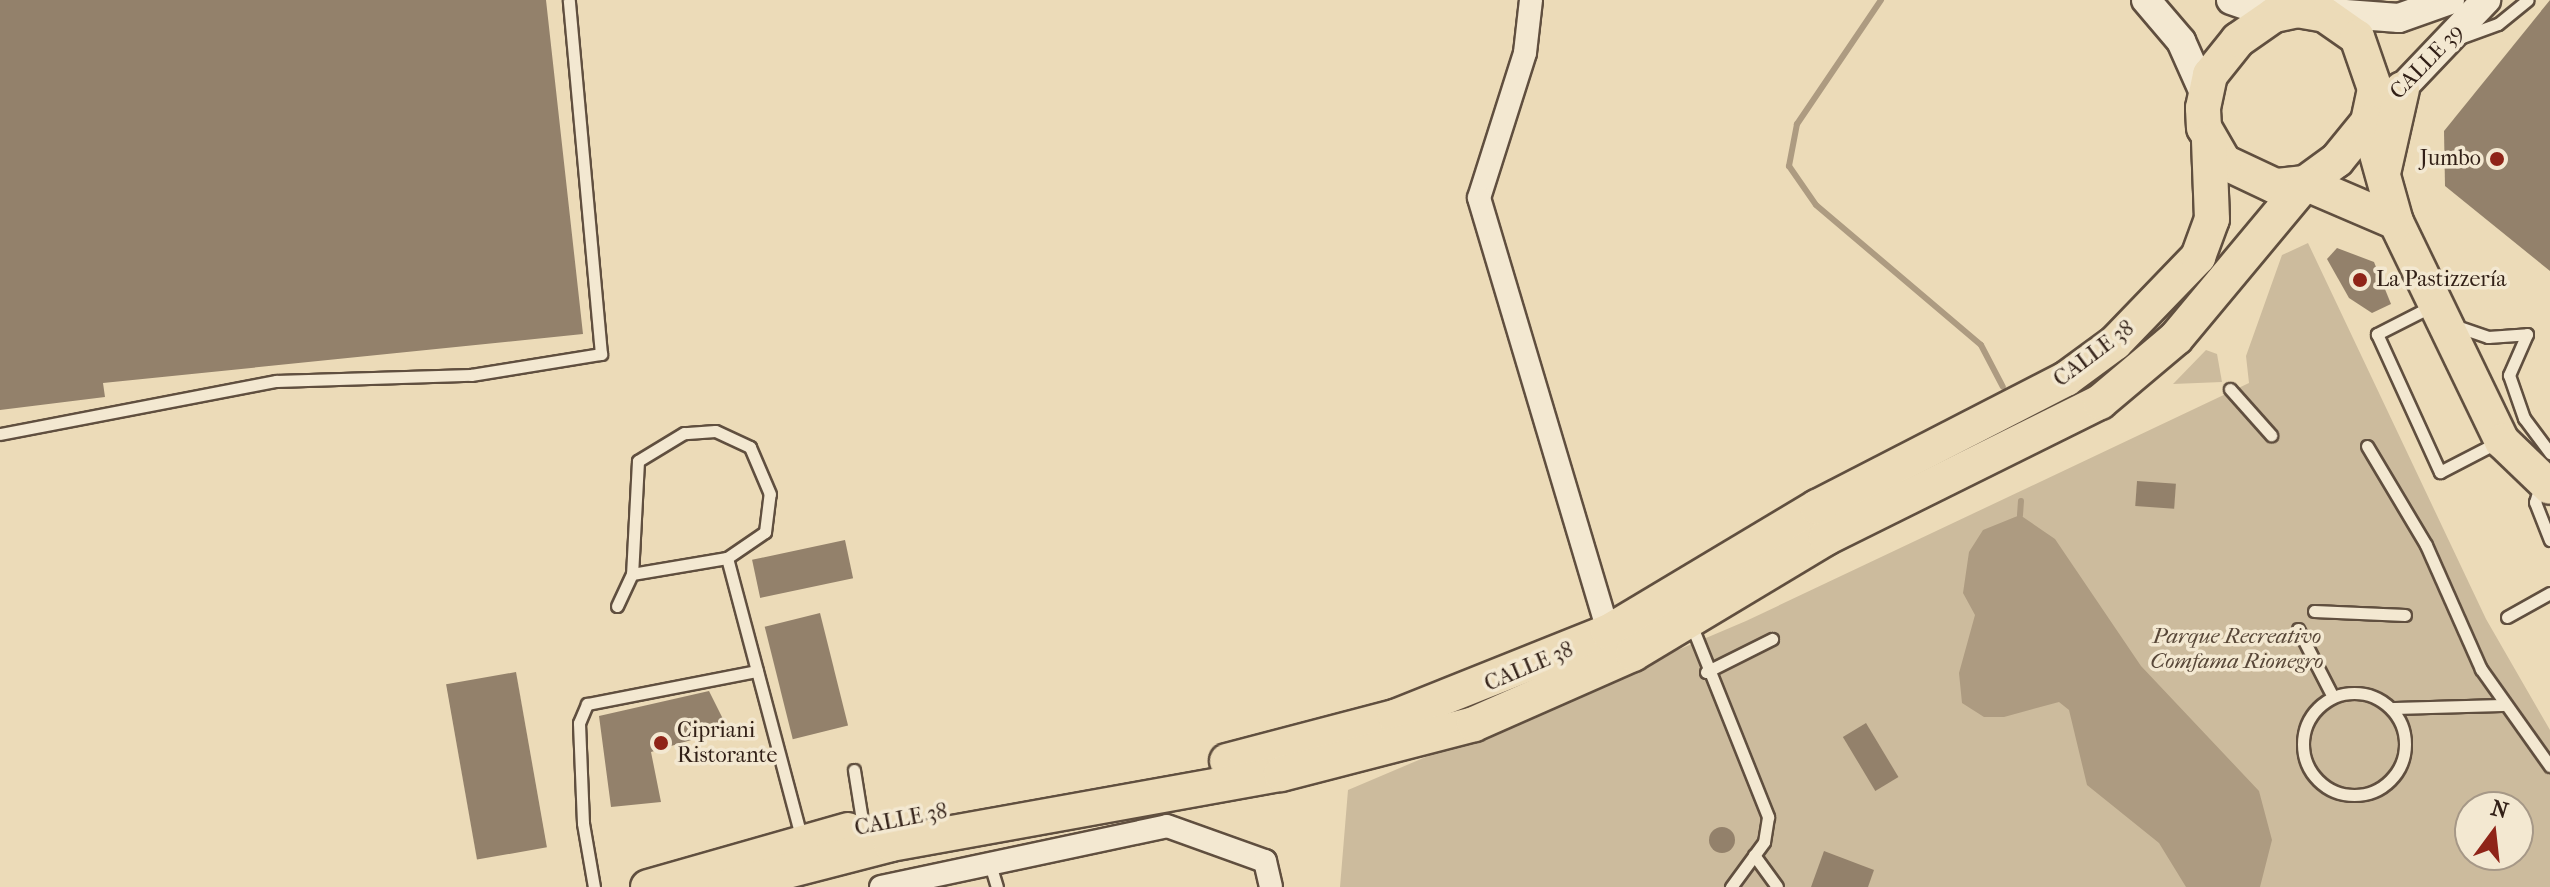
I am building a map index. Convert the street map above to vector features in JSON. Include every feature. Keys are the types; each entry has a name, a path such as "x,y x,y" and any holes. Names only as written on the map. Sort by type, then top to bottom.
{"main road":[{"path":"2396,222 2305,183 2275,186 2242,176 2209,141 2205,95 2222,58 2274,15 2312,11 2348,29 2366,49 2375,79 2368,122 2396,222 2502,441 2548,474"},
{"path":"2383,173 2402,89"},
{"path":"2305,183 2337,160 2368,122"},
{"name":"CALLE 38","path":"648,887 802,840 863,826 1265,754 1486,686 1608,632 1817,507 1992,422 2115,343 2184,274 2210,235 2209,141"},
{"name":"CALLE 38","path":"725,887 848,853 1366,755 1474,724 1566,686 1690,620 1826,538 2100,402 2186,327 2305,183"}],"street":[{"path":"1531,0 1525,53 1479,198 1608,632"},
{"path":"2146,0 2181,41 2205,95"},
{"path":"2231,0 2274,15"},
{"name":"CALLE 39","path":"2312,11 2399,18 2450,0"},
{"name":"CALLE 39","path":"2368,122 2486,0"},
{"path":"881,887 989,861 1167,826 1249,852 1271,880"}],"lane":[{"path":"0,434 276,381 471,375 601,354 569,0"},
{"path":"2446,43 2498,24 2528,0"},
{"path":"2502,441 2440,472 2377,334 2441,312 2488,337 2527,334 2509,375 2548,474 2535,502 2550,540"},
{"path":"2230,389 2271,435"},
{"path":"617,606 632,574 638,461 684,433 732,436 760,461 771,515 755,542 727,558 632,574"},
{"path":"2367,446 2505,705 2550,766"},
{"path":"727,558 802,840"},
{"path":"2507,617 2550,593"},
{"path":"2314,611 2405,615"},
{"path":"1690,620 1706,672 1768,817 1754,855 1731,887"},
{"path":"2298,629 2333,697"},
{"path":"1706,672 1772,639"},
{"path":"594,887 582,809 579,723 587,704 757,671"},
{"path":"2366,694 2391,708 2402,727 2403,760 2383,786 2352,796 2321,784 2303,754 2308,720 2333,697 2366,694"},
{"path":"2391,708 2505,705"},
{"path":"854,770 863,826"},
{"path":"1754,855 1777,887"},
{"path":"989,861 997,887"}],"green space":[{"name":"Parque Recreativo Comfama Rionegro","path":"2308,243 2486,619 2550,730 2550,887 1340,887 1348,790 1746,621 2249,383 2246,356 2282,255"},
{"path":"2206,350 2217,354 2222,382 2173,384"}],"shaded area":[{"path":"2020,515 2055,539 2141,666 2259,791 2272,840 2260,887 2186,887 2159,843 2087,785 2069,710 2059,702 2004,717 1984,717 1962,703 1959,673 1975,615 1963,593 1969,552 1983,530"}],"building":[{"path":"0,0 546,0 583,334 103,383 105,397 0,410"},
{"name":"Jumbo","path":"2550,0 2550,271 2445,186 2444,131"},
{"name":"La Pastizzería","path":"2337,248 2374,262 2391,304 2372,313 2349,298 2327,259"},
{"path":"2137,481 2176,484 2174,509 2135,506"},
{"path":"845,540 853,578 760,598 752,560"},
{"path":"820,613 848,726 793,739 765,627"},
{"path":"516,672 547,847 477,860 446,684"},
{"path":"709,691 728,729 651,752 661,802 611,807 599,716"},
{"path":"1866,723 1898,777 1875,791 1843,737"},
{"path":"1722,827 1731,831 1735,840 1731,849 1722,853 1713,849 1709,840 1713,831"},
{"path":"1824,851 1874,870 1868,887 1811,887"}],"waterway":[{"path":"1881,0 1797,124 1789,166 1816,205 1981,345 2003,387"},
{"path":"2020,515 2021,501"}],"place":[{"name":"Jumbo","path":"2497,159"},
{"name":"La Pastizzería","path":"2360,280"},
{"name":"Cipriani Ristorante","path":"661,743"}]}
